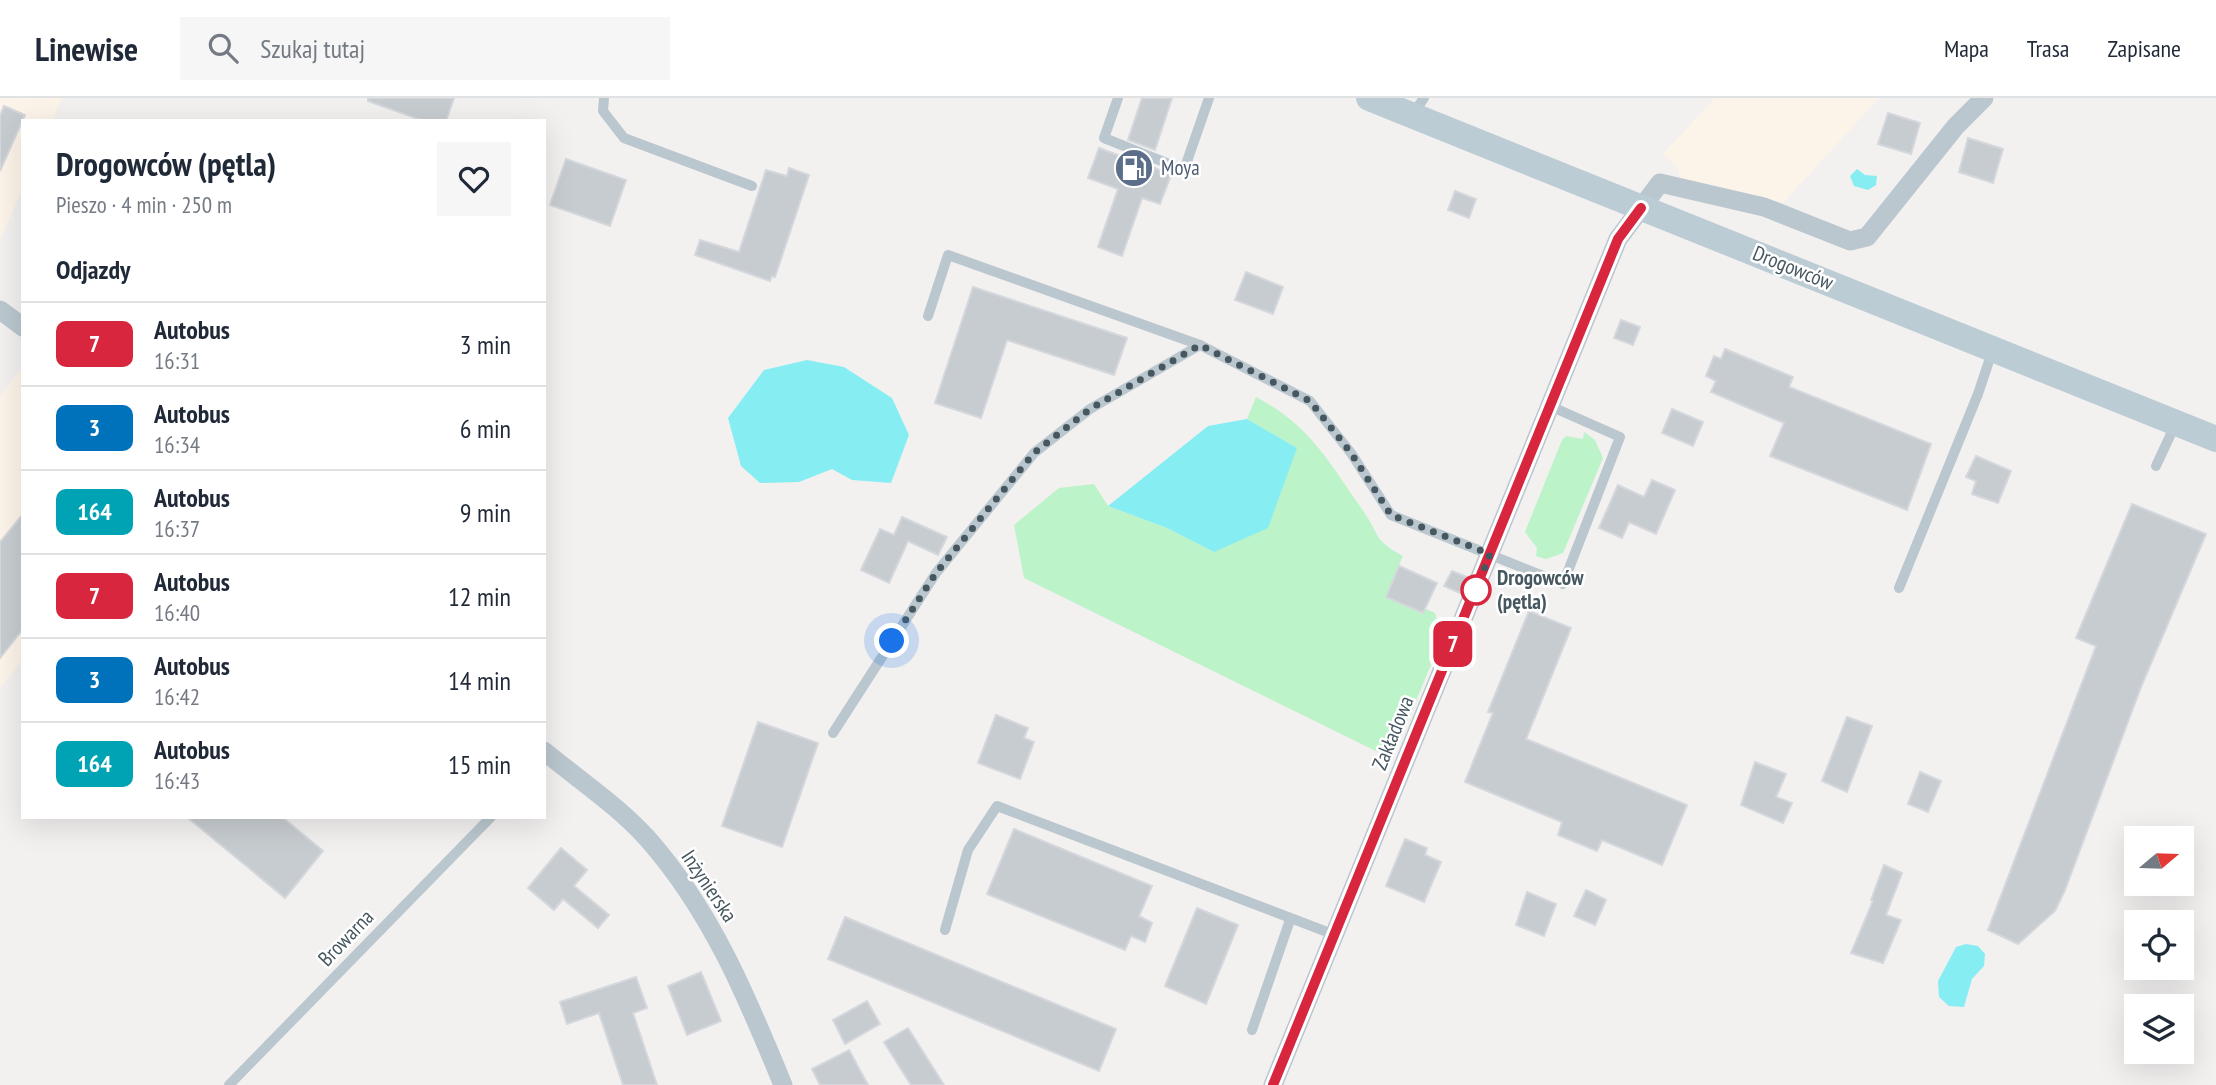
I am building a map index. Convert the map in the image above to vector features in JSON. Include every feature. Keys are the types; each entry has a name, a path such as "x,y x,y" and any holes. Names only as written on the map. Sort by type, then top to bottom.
{"main road":[{"name":"Drogowców","path":"1369,98 1418,107 1641,208 2216,439"}],"street":[{"name":"Zakładowa","path":"1273,1085 1618,239 1660,183 1764,207 1850,241 1860,240 1867,237 1956,126 1984,98"},
{"path":"0,310 21,326"},
{"name":"Inżynierska","path":"546,757 645,835 678,876 738,975 783,1085"}],"lane":[{"path":"604,98 603,111 624,138 752,186"},
{"path":"1118,98 1104,138 1184,170 1209,98"},
{"path":"928,316 948,255 1200,345 1310,401 1351,453 1391,515 1563,584 1620,437 1550,406"},
{"path":"833,733 936,573 1034,453 1090,409 1200,345"},
{"path":"1899,587 1994,349"},
{"path":"2156,466 2176,423"},
{"path":"945,929 968,850 997,806 1335,935"},
{"name":"Browarna","path":"229,1085 489,819"},
{"path":"1252,1030 1290,920"}],"shaded area":[{"path":"0,98 62,98 53,119 21,119 21,193 0,240"},
{"path":"1715,98 1879,98 1783,203 1685,181 1679,176 1678,168 1663,154"},
{"path":"21,368 21,662 0,688 0,397"}],"green space":[{"path":"1256,397 1275,408 1304,432 1339,475 1378,536 1403,556 1385,597 1423,614 1426,609 1435,613 1442,638 1392,759 1024,578 1014,525 1059,488 1094,484 1108,506 1167,528 1214,552 1297,448 1247,419"},
{"path":"1584,432 1595,440 1603,458 1563,553 1546,559 1536,556 1537,548 1525,532 1562,440 1566,436 1583,439"}],"water":[{"path":"1857,169 1865,175 1877,176 1876,185 1868,190 1854,186 1850,176"},
{"path":"807,360 844,367 892,398 909,435 891,483 852,480 832,469 799,482 760,483 741,466 728,418 764,370"},
{"path":"1247,419 1297,448 1268,528 1214,552 1167,528 1108,506 1208,426"},
{"path":"1966,944 1978,946 1985,954 1984,966 1972,979 1964,1007 1949,1006 1939,997 1938,981 1956,947"}],"building":[{"path":"368,98 454,98 447,119 418,119 368,101"},
{"path":"1142,98 1172,98 1155,150 1128,140"},
{"path":"4,106 25,115 0,171 0,116"},
{"path":"1888,113 1920,123 1911,154 1878,144"},
{"path":"1968,138 2003,149 1993,183 1959,172"},
{"path":"1099,148 1123,157 1124,154 1171,175 1160,204 1142,198 1122,256 1098,247 1118,189 1088,178"},
{"path":"566,159 626,180 610,226 550,205"},
{"path":"789,168 809,175 775,277 772,276 770,281 695,255 700,240 739,252 766,170 787,176"},
{"path":"1455,191 1476,199 1469,218 1448,210"},
{"path":"1246,272 1283,287 1273,314 1235,300"},
{"path":"973,287 1127,338 1114,375 1007,340 981,418 935,403"},
{"path":"1621,320 1640,327 1633,345 1614,338"},
{"path":"1725,349 1793,377 1789,387 1931,444 1907,510 1770,456 1784,423 1711,392 1716,381 1706,376 1714,356 1721,359"},
{"path":"1672,409 1703,422 1693,446 1662,433"},
{"path":"1976,456 2011,471 1998,503 1972,494 1976,481 1966,477"},
{"path":"1652,480 1675,490 1656,534 1629,522 1622,538 1599,528 1618,485 1644,497"},
{"path":"2132,504 2206,534 2141,687 2065,890 2055,911 2018,944 1988,930 2096,646 2076,638"},
{"path":"21,516 21,632 0,658 0,542"},
{"path":"902,517 947,537 938,555 908,541 889,583 861,570 880,529 894,535"},
{"path":"1399,566 1437,583 1423,613 1386,597"},
{"path":"1452,571 1467,577 1460,593 1444,586"},
{"path":"1529,611 1571,628 1526,739 1687,805 1662,865 1602,840 1597,851 1558,835 1562,822 1465,782 1493,713 1488,712"},
{"path":"996,715 1028,728 1024,738 1034,742 1020,779 978,763"},
{"path":"1847,717 1872,726 1847,792 1822,781"},
{"path":"758,722 818,743 782,847 722,826"},
{"path":"1755,762 1786,774 1776,797 1792,803 1783,823 1741,805"},
{"path":"1920,772 1941,781 1928,812 1908,804"},
{"path":"189,819 284,819 323,851 285,898"},
{"path":"1014,829 1152,886 1139,916 1152,923 1145,942 1131,936 1125,950 987,894"},
{"path":"1405,839 1427,848 1425,855 1441,862 1424,902 1386,886"},
{"path":"561,848 587,870 574,886 609,915 598,928 563,899 554,910 528,888"},
{"path":"1884,865 1902,873 1886,915 1901,920 1883,963 1851,953 1873,901 1871,900"},
{"path":"1586,890 1606,900 1595,925 1574,916"},
{"path":"1527,892 1556,904 1544,936 1516,925"},
{"path":"1197,908 1238,925 1206,1004 1165,986"},
{"path":"845,917 1116,1029 1099,1071 828,959"},
{"path":"701,972 721,1021 687,1035 668,986"},
{"path":"636,977 647,1008 633,1013 657,1085 623,1085 599,1013 567,1024 560,1002"},
{"path":"867,1001 880,1024 845,1044 833,1020"},
{"path":"908,1028 944,1085 911,1085 884,1042"},
{"path":"849,1050 868,1085 820,1085 812,1069"}],"bus line":[{"name":"7","path":"1273,1085 1618,239 1641,208"}],"place":[{"name":"Moya","path":"1134,168"},
{"name":"Drogowców (pętla)","path":"1476,590"}],"route":[{"path":"892,641 936,573 1034,453 1090,409 1200,345 1310,401 1351,453 1391,515 1490,554 1476,590"}]}
